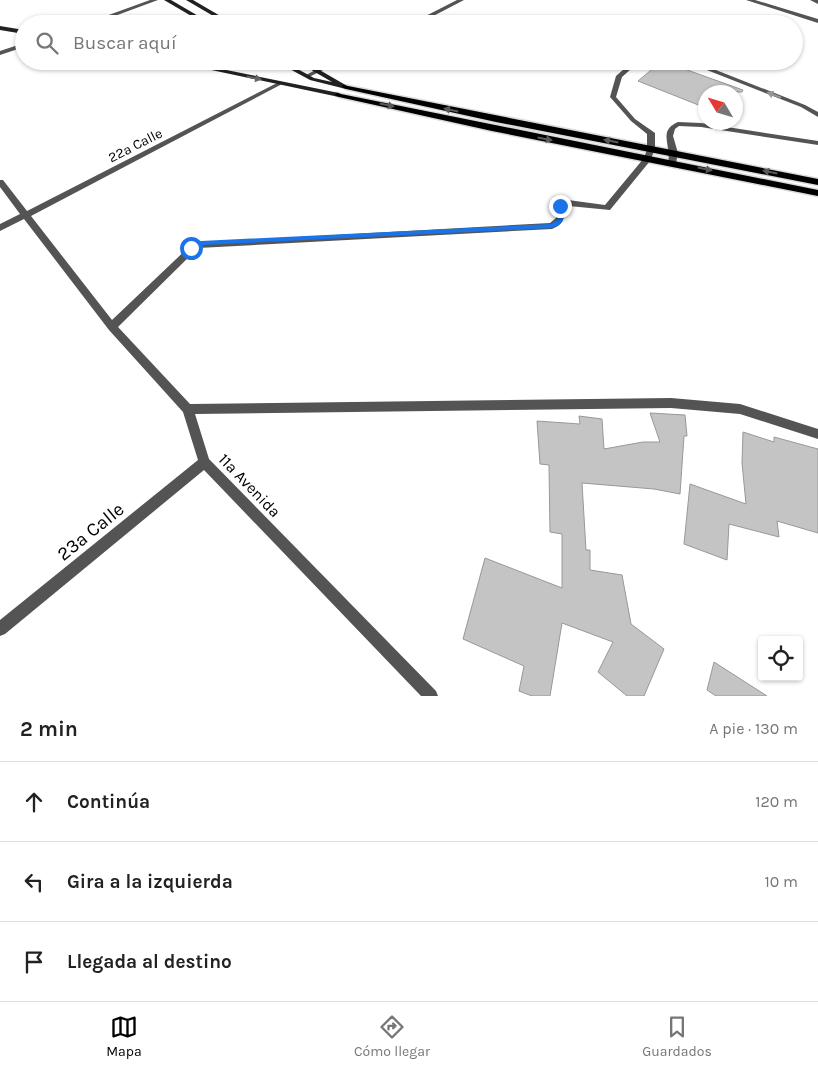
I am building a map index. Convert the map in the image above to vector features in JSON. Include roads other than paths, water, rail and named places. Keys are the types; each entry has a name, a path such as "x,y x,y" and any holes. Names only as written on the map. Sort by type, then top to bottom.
{"main road":[{"path":"166,0 193,15"},
{"path":"189,0 215,15"},
{"path":"0,28 15,30"},
{"path":"216,70 482,126 818,193"},
{"path":"295,70 324,83 496,119 818,182"},
{"path":"318,71 346,87"}],"street":[{"path":"112,15 154,0"},
{"path":"431,15 461,0"},
{"path":"749,0 798,15"},
{"path":"813,0 818,2"},
{"path":"803,16 818,21"},
{"path":"0,52 15,48"},
{"path":"112,327 196,244 552,226 559,223 561,219 560,206 564,204 607,208 647,159 651,149 651,133 633,120 613,97 619,76 626,70"},
{"path":"710,70 803,106 818,115"},
{"path":"307,76 318,71"},
{"name":"22a Calle","path":"0,228 281,83"},
{"path":"672,163 674,153 669,136 672,128 678,124 701,125 818,143"},
{"name":"11a Avenida","path":"0,182 112,327 188,409 204,462 431,696"},
{"path":"188,409 671,403 740,409 818,434"},
{"name":"23a Calle","path":"0,629 204,462"}]}
